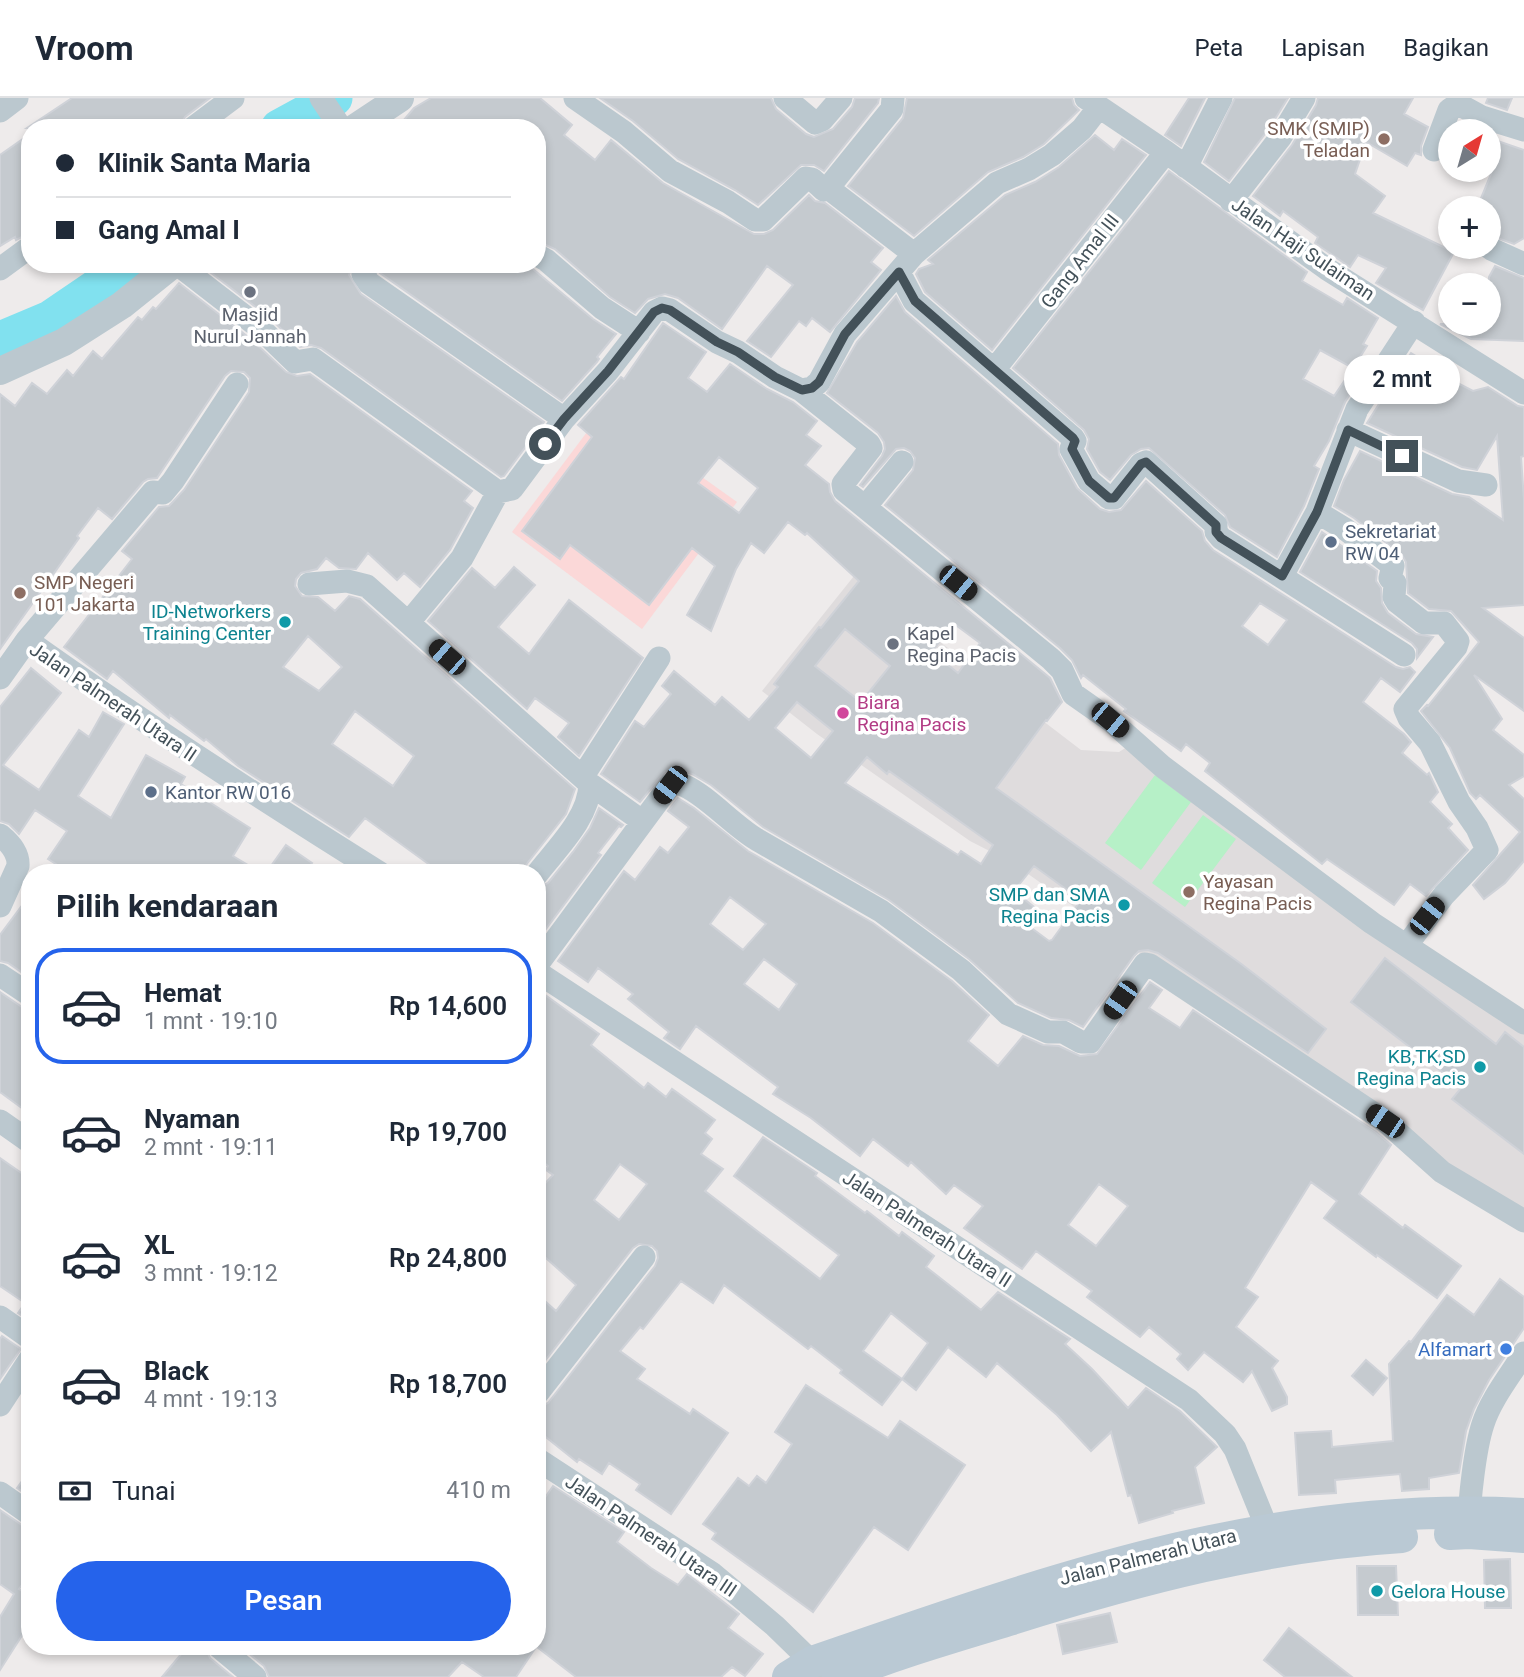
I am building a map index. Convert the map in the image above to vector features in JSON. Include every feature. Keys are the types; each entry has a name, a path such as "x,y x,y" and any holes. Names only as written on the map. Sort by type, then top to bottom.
{"main road":[{"name":"Jalan Palmerah Utara","path":"815,1673 877,1661 934,1631 976,1617 1215,1564 1269,1541 1337,1531 1469,1522 1524,1514"},
{"name":"Jalan Palmerah Utara","path":"1469,1522 1524,1537"}],"street":[{"path":"0,111 17,98"},
{"path":"205,119 233,98"},
{"path":"321,98 339,119"},
{"path":"354,119 400,98"},
{"path":"575,98 624,132 670,170 755,220 763,220 806,178 812,179 824,190 828,188 892,109 893,98"},
{"path":"785,98 815,123 822,120 841,98"},
{"path":"1186,167 1221,98"},
{"path":"1231,201 1280,138 1304,98"},
{"path":"802,390 812,388 819,382 845,334 914,254 997,183 1052,155 1082,129 1093,103"},
{"name":"Jalan Haji Sulaiman","path":"1093,103 1327,268 1524,393"},
{"path":"1434,150 1449,110 1458,104 1482,117 1524,130"},
{"name":"Gang Amal III","path":"994,370 1166,152"},
{"path":"828,188 914,254"},
{"path":"0,269 21,254"},
{"path":"1501,254 1524,264"},
{"path":"546,260 601,308 639,332"},
{"path":"899,272 915,301 1073,438 1075,441 1072,449 1087,477 1109,498 1114,498 1141,464 1146,462 1216,525 1216,532 1221,538 1404,655"},
{"path":"0,371 64,342 122,306 164,273"},
{"path":"187,273 261,329 295,362 313,359 498,492 512,489 564,419 595,386 654,312 662,308 670,310 717,342 802,390 870,446 843,484 844,490 1051,659 1062,670 1073,694 1081,701 1110,720 1163,767 1310,878 1372,923 1524,1023"},
{"path":"364,273 369,283 564,419"},
{"path":"1282,576 1317,512 1357,409 1414,322"},
{"path":"27,640 153,492 163,493 173,481 237,384"},
{"path":"1348,430 1458,481 1486,485"},
{"path":"865,506 902,462"},
{"path":"409,622 462,558 498,492"},
{"path":"1317,512 1345,529 1393,566 1390,578 1395,583 1394,597 1397,602 1424,623 1444,623 1458,640 1456,647 1405,709 1409,718 1430,743 1458,802 1477,828 1487,850 1444,895 1407,945"},
{"path":"309,584 347,581 368,586 586,780 642,821"},
{"name":"Jalan Palmerah Utara II","path":"0,678 27,640 118,705 366,864"},
{"path":"544,864 582,814 589,794 586,780 659,658"},
{"path":"546,953 670,785 684,785 738,828 889,916 961,970 1009,1014 1048,1032 1063,1032 1086,1044 1090,1042 1145,964 1150,965 1385,1121 1442,1172 1524,1221"},
{"path":"0,835 11,845 18,866 0,906"},
{"path":"0,975 21,989"},
{"name":"Jalan Palmerah Utara II","path":"546,978 1189,1400 1225,1434 1235,1449 1269,1541"},
{"path":"0,1121 21,1136"},
{"path":"546,1382 644,1257"},
{"path":"0,1317 21,1332"},
{"path":"1469,1522 1482,1425 1524,1353"},
{"path":"0,1405 21,1373"},
{"name":"Jalan Palmerah Utara III","path":"546,1464 713,1574 775,1626 815,1673"},
{"path":"0,1493 21,1508"},
{"path":"229,1655 256,1677"}],"shaded area":[{"path":"605,408 737,502 642,629 512,532"},
{"name":"Yayasan Regina Pacis","path":"854,576 1081,750 1119,752 1127,747 1524,1028 1524,1219 1210,1004 1013,863 970,841 817,734 762,691"}],"green space":[{"path":"1155,775 1191,802 1141,870 1105,843"},
{"path":"1203,815 1236,839 1185,907 1152,883"}],"building":[{"path":"72,98 210,98 184,119 40,119"},
{"path":"431,98 540,98 572,125 564,135 595,160 611,140 663,183 754,234 773,230 809,195 815,201 825,203 883,248 871,262 881,270 830,332 812,318 806,326 799,321 771,357 747,341 793,285 767,266 722,329 678,298 665,294 648,299 635,313 610,297 555,249 546,245 546,119 405,119 414,108"},
{"path":"600,98 771,98 776,109 806,134 814,137 833,129 852,107 855,98 879,98 878,103 824,171 814,165 801,165 758,205 678,159 633,121"},
{"path":"907,98 1072,98 1079,110 1044,144 1023,157 988,172 914,236 848,186 903,118"},
{"path":"1189,98 1205,98 1181,146 1165,135"},
{"path":"1235,98 1288,98 1268,130 1229,181 1204,162"},
{"path":"1318,98 1413,98 1404,114 1428,127 1421,146 1421,155 1415,153 1407,166 1366,142 1355,174 1385,196 1373,213 1438,244 1438,259 1450,259 1443,273 1438,273 1438,282 1423,310 1376,283 1386,268 1358,255 1350,267 1315,243 1318,237 1283,211 1280,216 1253,196 1292,145"},
{"path":"1488,98 1512,98 1507,110 1486,103"},
{"path":"1095,135 1114,150 1122,139 1146,155 992,350 925,292 916,274 919,269 933,264 928,260 1005,195 1035,182 1059,167"},
{"path":"21,140 21,238 16,240 15,237 0,246 0,155"},
{"path":"1502,142 1524,150 1524,238 1514,244 1501,239 1501,196 1482,196 1488,182 1502,182"},
{"path":"1169,171 1307,272 1302,281 1343,305 1347,298 1378,318 1363,344 1367,346 1357,362 1367,368 1345,402 1329,441 1314,466 1319,469 1304,506 1277,557 1230,527 1225,515 1149,448 1131,455 1110,480 1100,472 1087,449 1089,439 1084,430 1013,368","holes":["1320,350 1353,368 1334,396 1303,379"]},
{"path":"1495,266 1524,278 1524,341 1471,339 1465,336 1501,336 1501,273 1491,273"},
{"path":"211,273 350,273 361,294 544,422 501,477 321,348 311,345 300,347 270,318"},
{"path":"380,273 538,273 593,319 616,334 597,357 597,362 562,401"},
{"path":"179,283 252,340 286,372 297,376 310,374 472,491 464,501 473,508 450,550 420,587 404,573 397,580 368,553 356,569 339,568 326,558 317,569 301,573 295,586 302,596 318,597 335,611 349,596 360,599 575,789 566,814 527,864 429,864 365,818 349,837 238,766 206,739 204,741 170,715 169,718 113,671 107,679 64,647 132,559 122,551 159,507 169,506 184,490 249,392 250,378 244,372 231,371 225,376 157,478 143,482 112,519 98,508 0,649 0,394 15,406 32,383 47,394 67,370 73,376 93,351 102,359 138,317 142,320 153,307 156,309","holes":["308,636 342,667 319,691 283,667","355,711 414,756 393,786 332,744"]},
{"path":"896,296 905,312 1058,444 1059,455 1077,488 1100,509 1109,512 1121,510 1146,481 1202,531 1205,541 1213,550 1396,667 1410,667 1415,672 1400,692 1381,678 1363,702 1411,742 1402,753 1427,775 1429,773 1438,792 1430,802 1452,824 1448,828 1468,850 1426,896 1410,884 1394,905 1327,859 1322,864 1205,771 1210,763 1186,744 1181,751 1124,711 1126,709 1083,675 1081,678 1072,660 1060,648 885,505 913,470 915,458 910,451 904,448 896,449 863,487 860,485 882,456 884,442 878,433 827,393 857,342","holes":["1260,603 1287,620 1268,645 1242,626"]},
{"path":"663,323 706,352 688,378 707,392 730,364 767,389 793,402 817,421 806,435 821,446 805,465 829,484 835,501 1050,678 1062,702 996,788 1240,963 1326,1029 1308,1053 1158,953 1148,950 1139,951 1134,956 1083,1027 1069,1020 1051,1018 1018,1003 969,959 889,900 763,827 711,785 692,774 679,770 665,772 640,802 601,774 635,721 644,727 671,694 662,686 674,671 715,705 722,697 749,720 778,687 774,684 819,627 821,628 859,581 807,533 805,535 788,522 764,553 751,543 736,569 711,631 687,615 715,566 692,548 649,605 570,545 560,559 522,531 592,437 578,425 621,377 624,379","holes":["719,457 758,488 739,513 698,483","953,623 980,643 958,673 932,652","845,629 890,666 861,702 815,666","797,702 833,731 811,758 775,728","867,757 887,774 889,771 993,845 981,864 961,851 958,855 845,783","1034,866 1081,900 1049,941 1022,921 1034,907 1014,891"]},
{"path":"1411,353 1440,371 1438,373 1473,391 1488,387 1524,407 1524,456 1521,457 1524,500 1524,605 1483,608 1524,638 1524,711 1474,675 1502,719 1493,730 1524,755 1524,776 1509,785 1524,799 1524,861 1505,883 1484,899 1473,885 1520,832 1480,795 1476,799 1470,793 1450,748 1421,711 1428,706 1479,642 1451,611 1429,609 1408,593 1406,562 1402,555 1334,506 1360,451 1452,494 1469,497 1503,520 1497,436 1477,470 1462,467 1367,423"},
{"path":"1322,532 1377,571 1376,581 1381,588 1382,603 1388,613 1416,634 1433,637 1417,658 1417,649 1412,643 1300,572"},
{"path":"514,567 535,585 498,627 529,654 569,600 643,658 579,756 558,737 569,723 535,698 527,709 428,621 472,568 495,588"},
{"path":"31,668 61,693 3,765 39,790 79,730 89,737 103,712 124,724 78,796 111,818 146,755 185,777 181,784 250,828 233,856 246,864 56,864 48,859 67,831 35,810 19,834 9,824 0,821 0,707"},
{"path":"678,798 748,851 873,923 952,981 989,1015 968,1041 998,1066 1023,1036 1043,1045 1059,1046 1080,1056 1097,1054 1150,982 1162,990 1149,1008 1180,1028 1193,1010 1376,1132 1391,1145 1359,1194 1403,1228 1405,1225 1461,1266 1437,1298 1324,1218 1337,1201 1311,1182 1245,1288 1258,1297 1236,1327 1278,1361 1272,1368 1287,1397 1287,1404 1272,1411 1252,1371 1243,1382 1204,1352 1188,1370 1177,1359 1181,1354 1149,1327 1140,1337 1087,1297 1092,1291 1036,1251 1022,1269 964,1228 983,1206 954,1185 946,1194 911,1162 908,1166 873,1139 860,1156 811,1118 773,1094 778,1087 696,1026 680,1049 664,1038 669,1032 628,999 633,994 598,968 588,982 558,961 624,871 635,880 660,847 668,853 689,827 668,811","holes":["730,897 766,924 743,950 710,924","764,959 797,984 779,1010 744,984","1099,1184 1128,1206 1096,1246 1068,1225"]},
{"path":"599,808 623,825 619,826 598,853 601,855 546,929 546,884 590,828"},
{"path":"286,845 312,863 311,864 272,864"},
{"path":"21,907 21,972 0,961 0,935"},
{"name":"KB,TK,SD Regina Pacis","path":"1385,958 1496,1044 1505,1032 1524,1047 1524,1154 1452,1099 1462,1087 1351,1002"},
{"path":"0,992 21,1006 21,1107 0,1092"},
{"path":"546,996 599,1034 591,1045 644,1088 648,1083 666,1097 672,1089 715,1120 705,1133 712,1139 701,1154 723,1169 705,1191 820,1279 839,1255 734,1176 763,1137 817,1173 815,1176 865,1213 867,1211 899,1236 902,1232 934,1256 926,1267 981,1310 998,1292 1070,1339 1065,1344 1128,1408 1146,1388 1180,1411 1217,1447 1195,1467 1204,1503 1139,1523 1131,1495 1128,1496 1111,1432 1091,1451 1057,1415 997,1363 986,1377 948,1347 916,1390 902,1379 882,1405 840,1373 842,1370 811,1346 808,1349 724,1285 713,1303 681,1281 643,1329 640,1327 620,1351 645,1369 637,1379 690,1414 693,1409 728,1433 671,1514 636,1490 640,1484 609,1463 602,1474 579,1459 577,1462 546,1437 546,1404 655,1266 658,1258 657,1251 652,1246 639,1244 633,1248 546,1359 546,1302 556,1311 576,1285 546,1258 546,1182 553,1175 546,1170","holes":["620,1164 647,1184 619,1220 594,1200","891,1313 928,1343 902,1379 863,1351"]},
{"path":"0,1158 21,1173 21,1300 0,1286"},
{"path":"1500,1279 1524,1297 1524,1328 1489,1380 1474,1409 1466,1431 1459,1473 1429,1478 1429,1489 1402,1491 1400,1474 1335,1480 1336,1493 1299,1495 1295,1433 1331,1431 1332,1447 1393,1441 1389,1364 1409,1341 1411,1342 1447,1295 1474,1315"},
{"path":"2,1336 21,1349 0,1379 0,1339"},
{"path":"1366,1360 1387,1378 1373,1395 1352,1376"},
{"path":"806,1385 888,1438 900,1421 965,1465 908,1550 874,1527 813,1612 712,1539 716,1533 703,1524 738,1478 749,1486 757,1476 766,1483 792,1444 775,1432"},
{"path":"553,1486 624,1532 617,1542 678,1585 687,1574 739,1614 728,1628 763,1654 745,1676 732,1667 721,1677 576,1677 546,1654 546,1496"},
{"path":"0,1510 21,1524 21,1637 0,1670 0,1617 14,1594 0,1584"},
{"path":"1510,1559 1511,1608 1485,1608 1484,1560"},
{"name":"Gelora House","path":"1357,1566 1396,1566 1398,1615 1358,1615"},
{"path":"1110,1613 1117,1642 1063,1654 1057,1625"},
{"path":"1289,1628 1352,1677 1285,1677 1264,1660"},
{"path":"180,1655 209,1655 233,1677 162,1677"},
{"path":"251,1655 531,1655 516,1677 484,1677 462,1662 448,1677 269,1677 264,1666"}],"waterway":[{"path":"296,119 334,98"},
{"path":"0,340 50,319 118,273"}],"place":[{"name":"SMK (SMIP) Teladan","path":"1384,139"},
{"name":"Masjid Nurul Jannah","path":"250,292"},
{"name":"Sekretariat RW 04","path":"1331,542"},
{"name":"SMP Negeri 101 Jakarta","path":"20,593"},
{"name":"ID-Networkers Training Center","path":"285,622"},
{"name":"Kapel Regina Pacis","path":"893,644"},
{"name":"Biara Regina Pacis","path":"843,713"},
{"name":"Kantor RW 016","path":"151,792"},
{"name":"Yayasan Regina Pacis","path":"1189,892"},
{"name":"SMP dan SMA Regina Pacis","path":"1124,905"},
{"name":"KB,TK,SD Regina Pacis","path":"1480,1067"},
{"name":"Alfamart","path":"1506,1349"},
{"name":"Gelora House","path":"1377,1591"}],"route":[{"path":"545,444 654,312 662,308 670,310 775,377 802,390 812,388 819,382 845,334 899,272 915,301 1073,438 1075,441 1072,449 1089,481 1109,498 1114,498 1141,464 1146,462 1216,525 1216,532 1221,538 1282,576 1317,512 1348,430 1402,456"}]}
